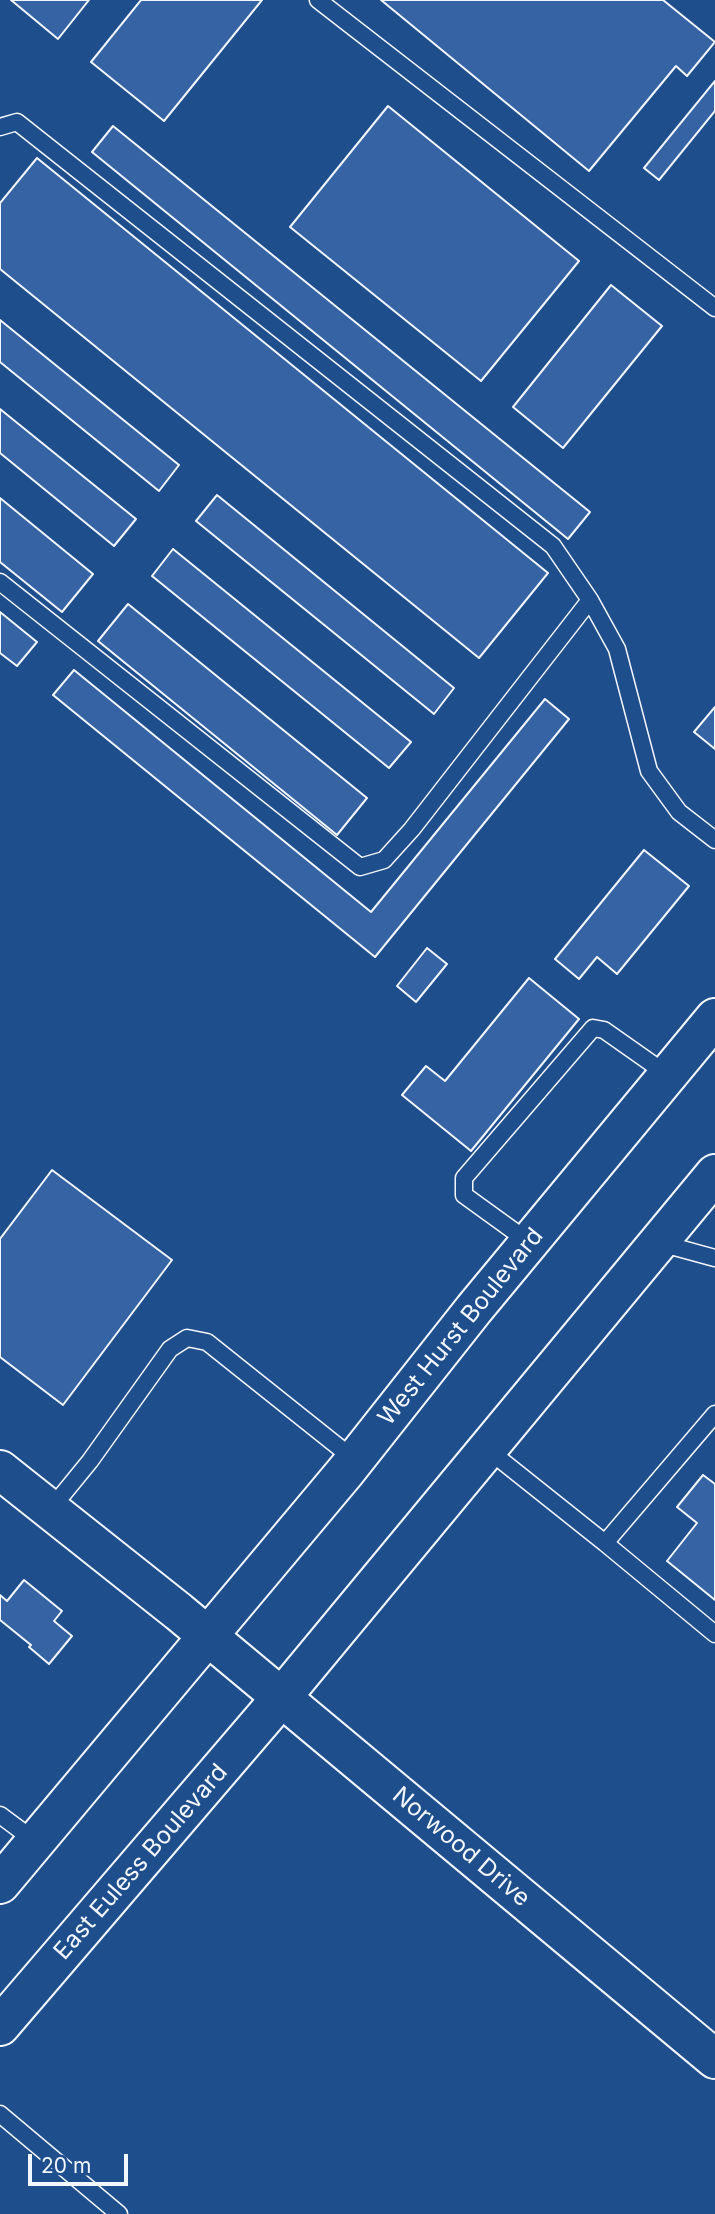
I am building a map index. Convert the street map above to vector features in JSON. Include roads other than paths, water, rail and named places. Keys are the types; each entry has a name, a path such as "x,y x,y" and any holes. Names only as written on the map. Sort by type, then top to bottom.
{"main road":[{"name":"West Hurst Boulevard","path":"208,1636 355,1461 529,1242 715,1018"},
{"path":"281,1698 715,1174"},
{"name":"Norwood Drive","path":"0,1470 208,1636 715,2059"},
{"path":"0,1884 208,1636"},
{"name":"East Euless Boulevard","path":"0,2026 281,1698"}],"lane":[{"path":"318,0 715,308"},
{"path":"0,127 16,122 553,546 590,600 617,649 649,771 679,812 715,840"},
{"path":"0,582 360,867 384,860 412,829 590,600"},
{"path":"529,1242 464,1195 464,1178 593,1028 604,1030 668,1076"},
{"path":"658,1243 715,1258"},
{"path":"50,1510 90,1461 170,1349 187,1338 207,1342 355,1461"},
{"path":"605,1543 715,1414"},
{"path":"487,1449 715,1634"},
{"path":"0,1815 36,1841"},
{"path":"0,2114 119,2214"}]}
